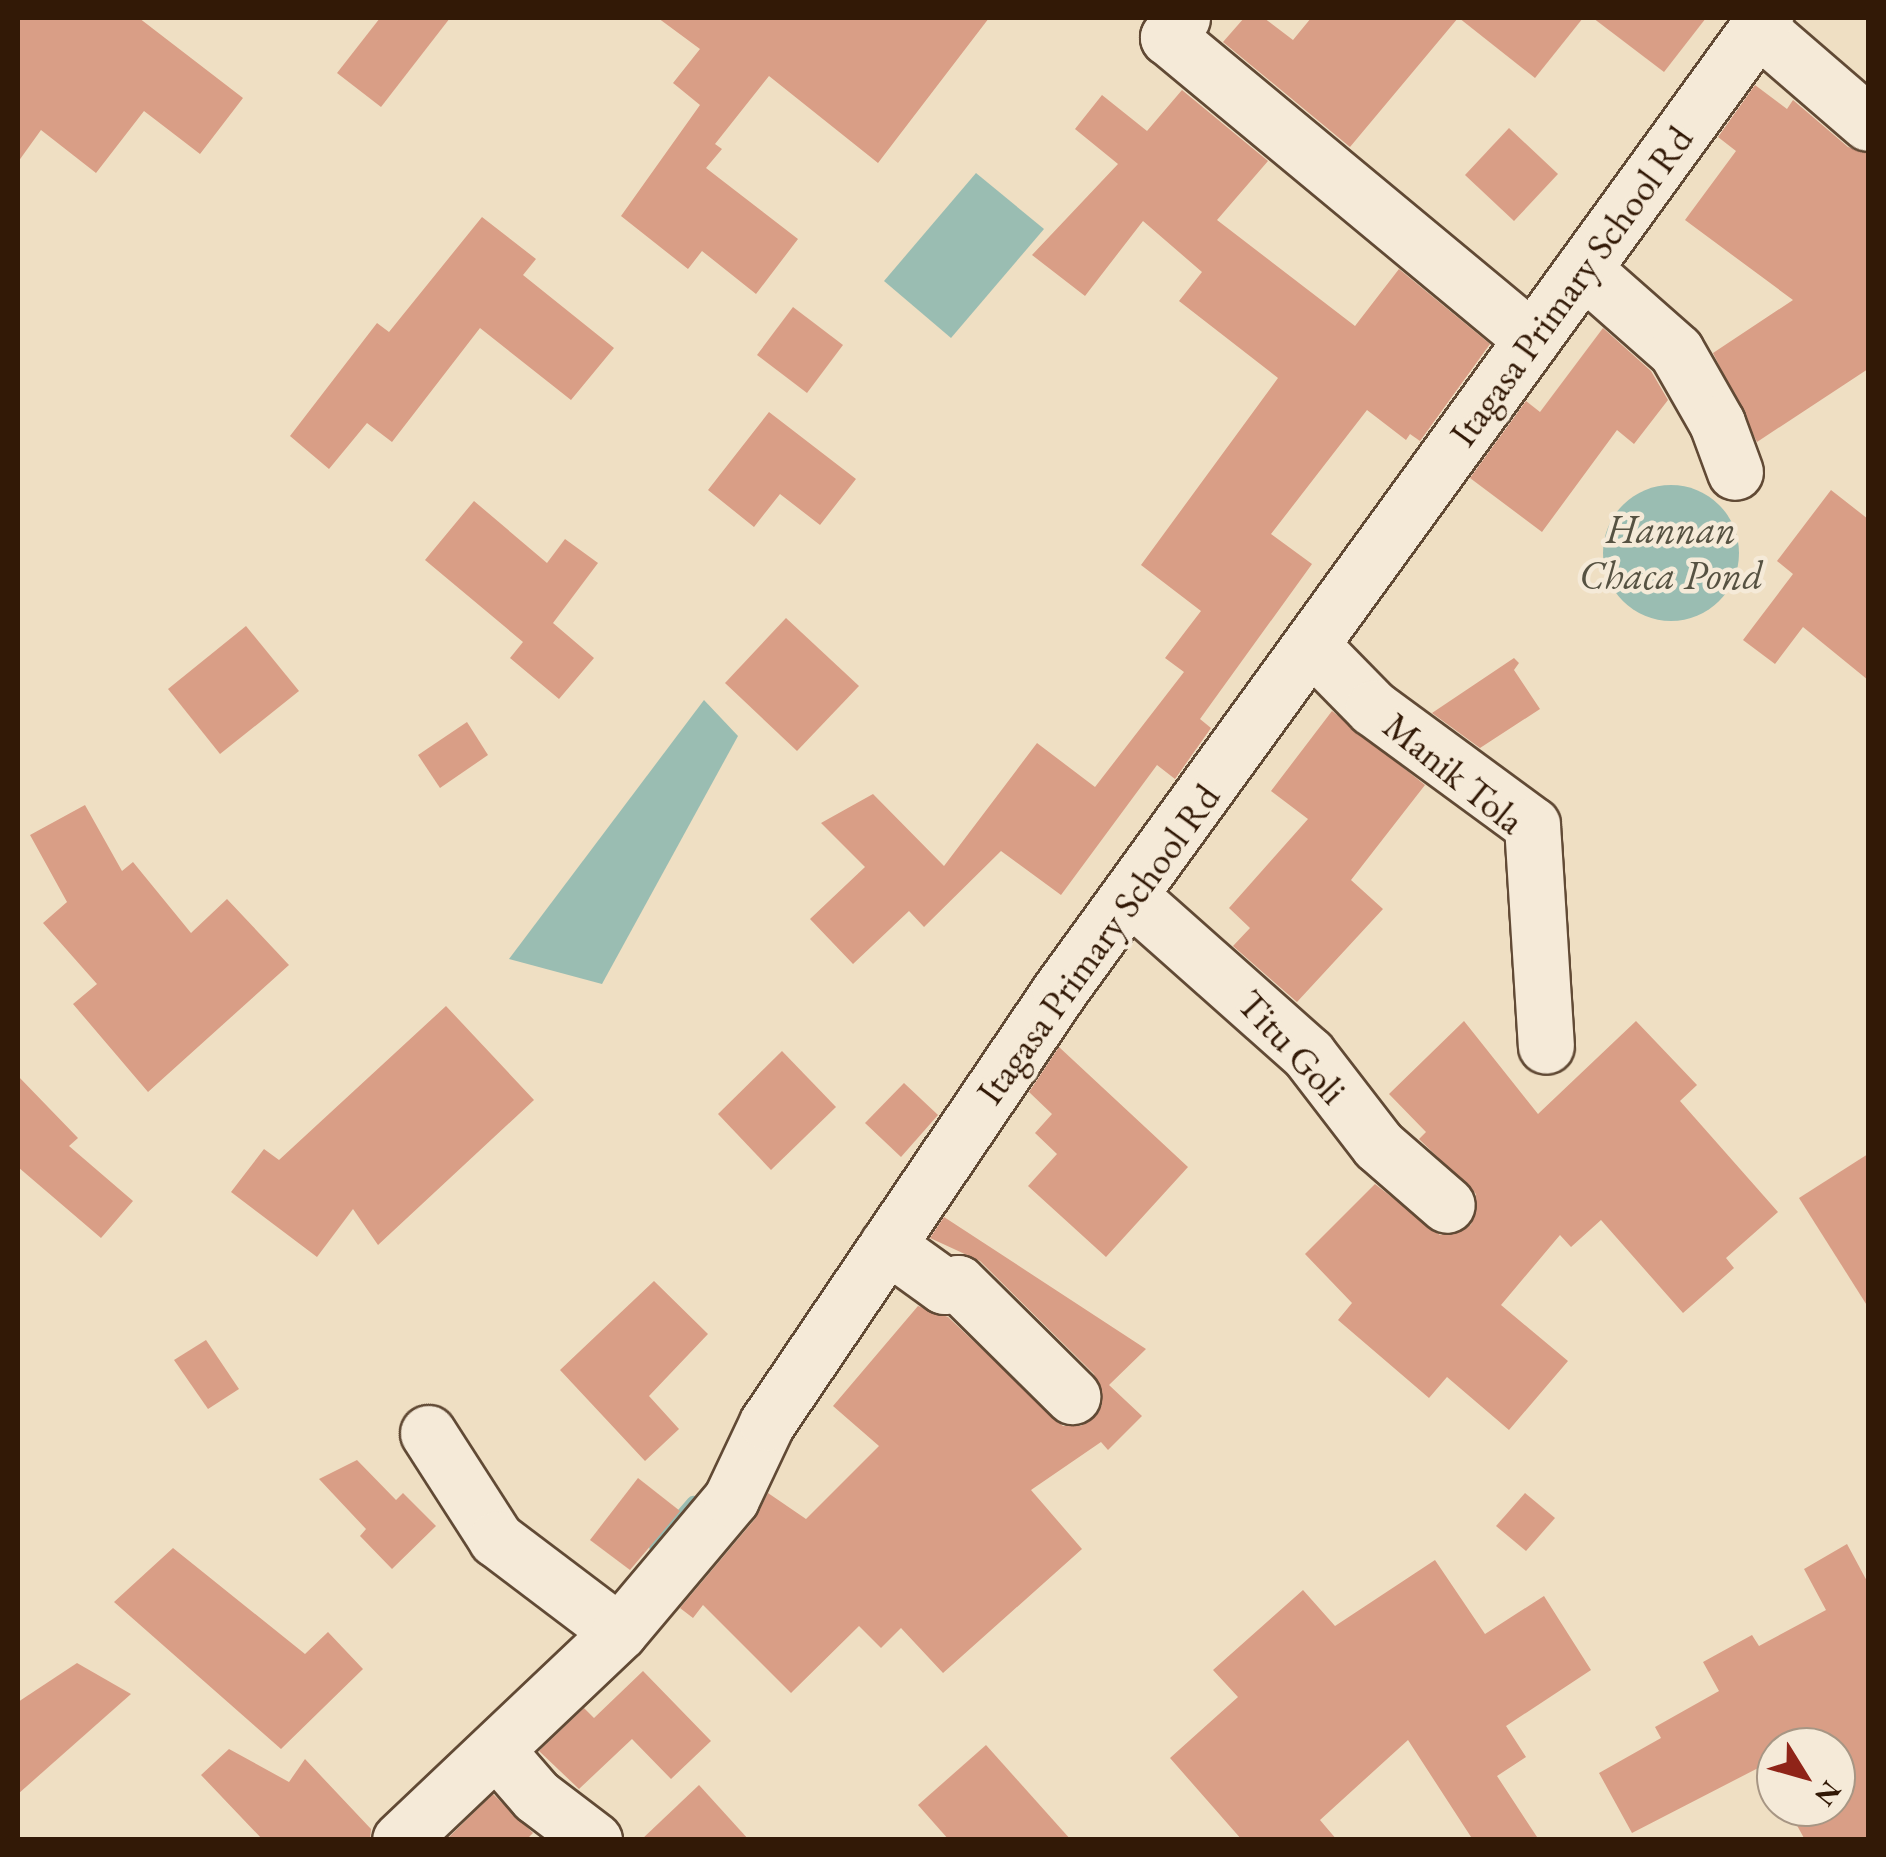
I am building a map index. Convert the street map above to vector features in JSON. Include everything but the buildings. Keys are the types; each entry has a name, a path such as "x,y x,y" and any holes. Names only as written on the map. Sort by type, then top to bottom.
{"street":[{"path":"1182,18 1168,37 1532,339"},
{"path":"1762,23 1868,123"},
{"name":"Itagasa Primary School Rd","path":"400,1840 618,1632 731,1499 767,1423 1130,896 1762,23"},
{"path":"1583,269 1676,351 1717,423 1735,472"},
{"name":"Manik Tola","path":"1312,646 1373,708 1532,825 1546,1046"},
{"name":"Titu Goli","path":"1130,896 1308,1054 1378,1145 1448,1205"},
{"path":"888,1245 944,1286 958,1283 1072,1396"},
{"path":"428,1434 496,1539 618,1632"},
{"path":"497,1751 536,1796 594,1840"}],"water":[{"path":"976,173 1044,229 951,338 884,281"},
{"name":"Hannan Chaca Pond","path":"1671,485 1697,490 1719,505 1734,527 1739,553 1734,579 1719,601 1697,616 1671,621 1645,616 1623,601 1608,579 1603,553 1608,527 1623,505 1645,490"},
{"path":"704,700 738,736 602,984 509,959"}],"waterway":[{"path":"656,1546 693,1503"}]}
